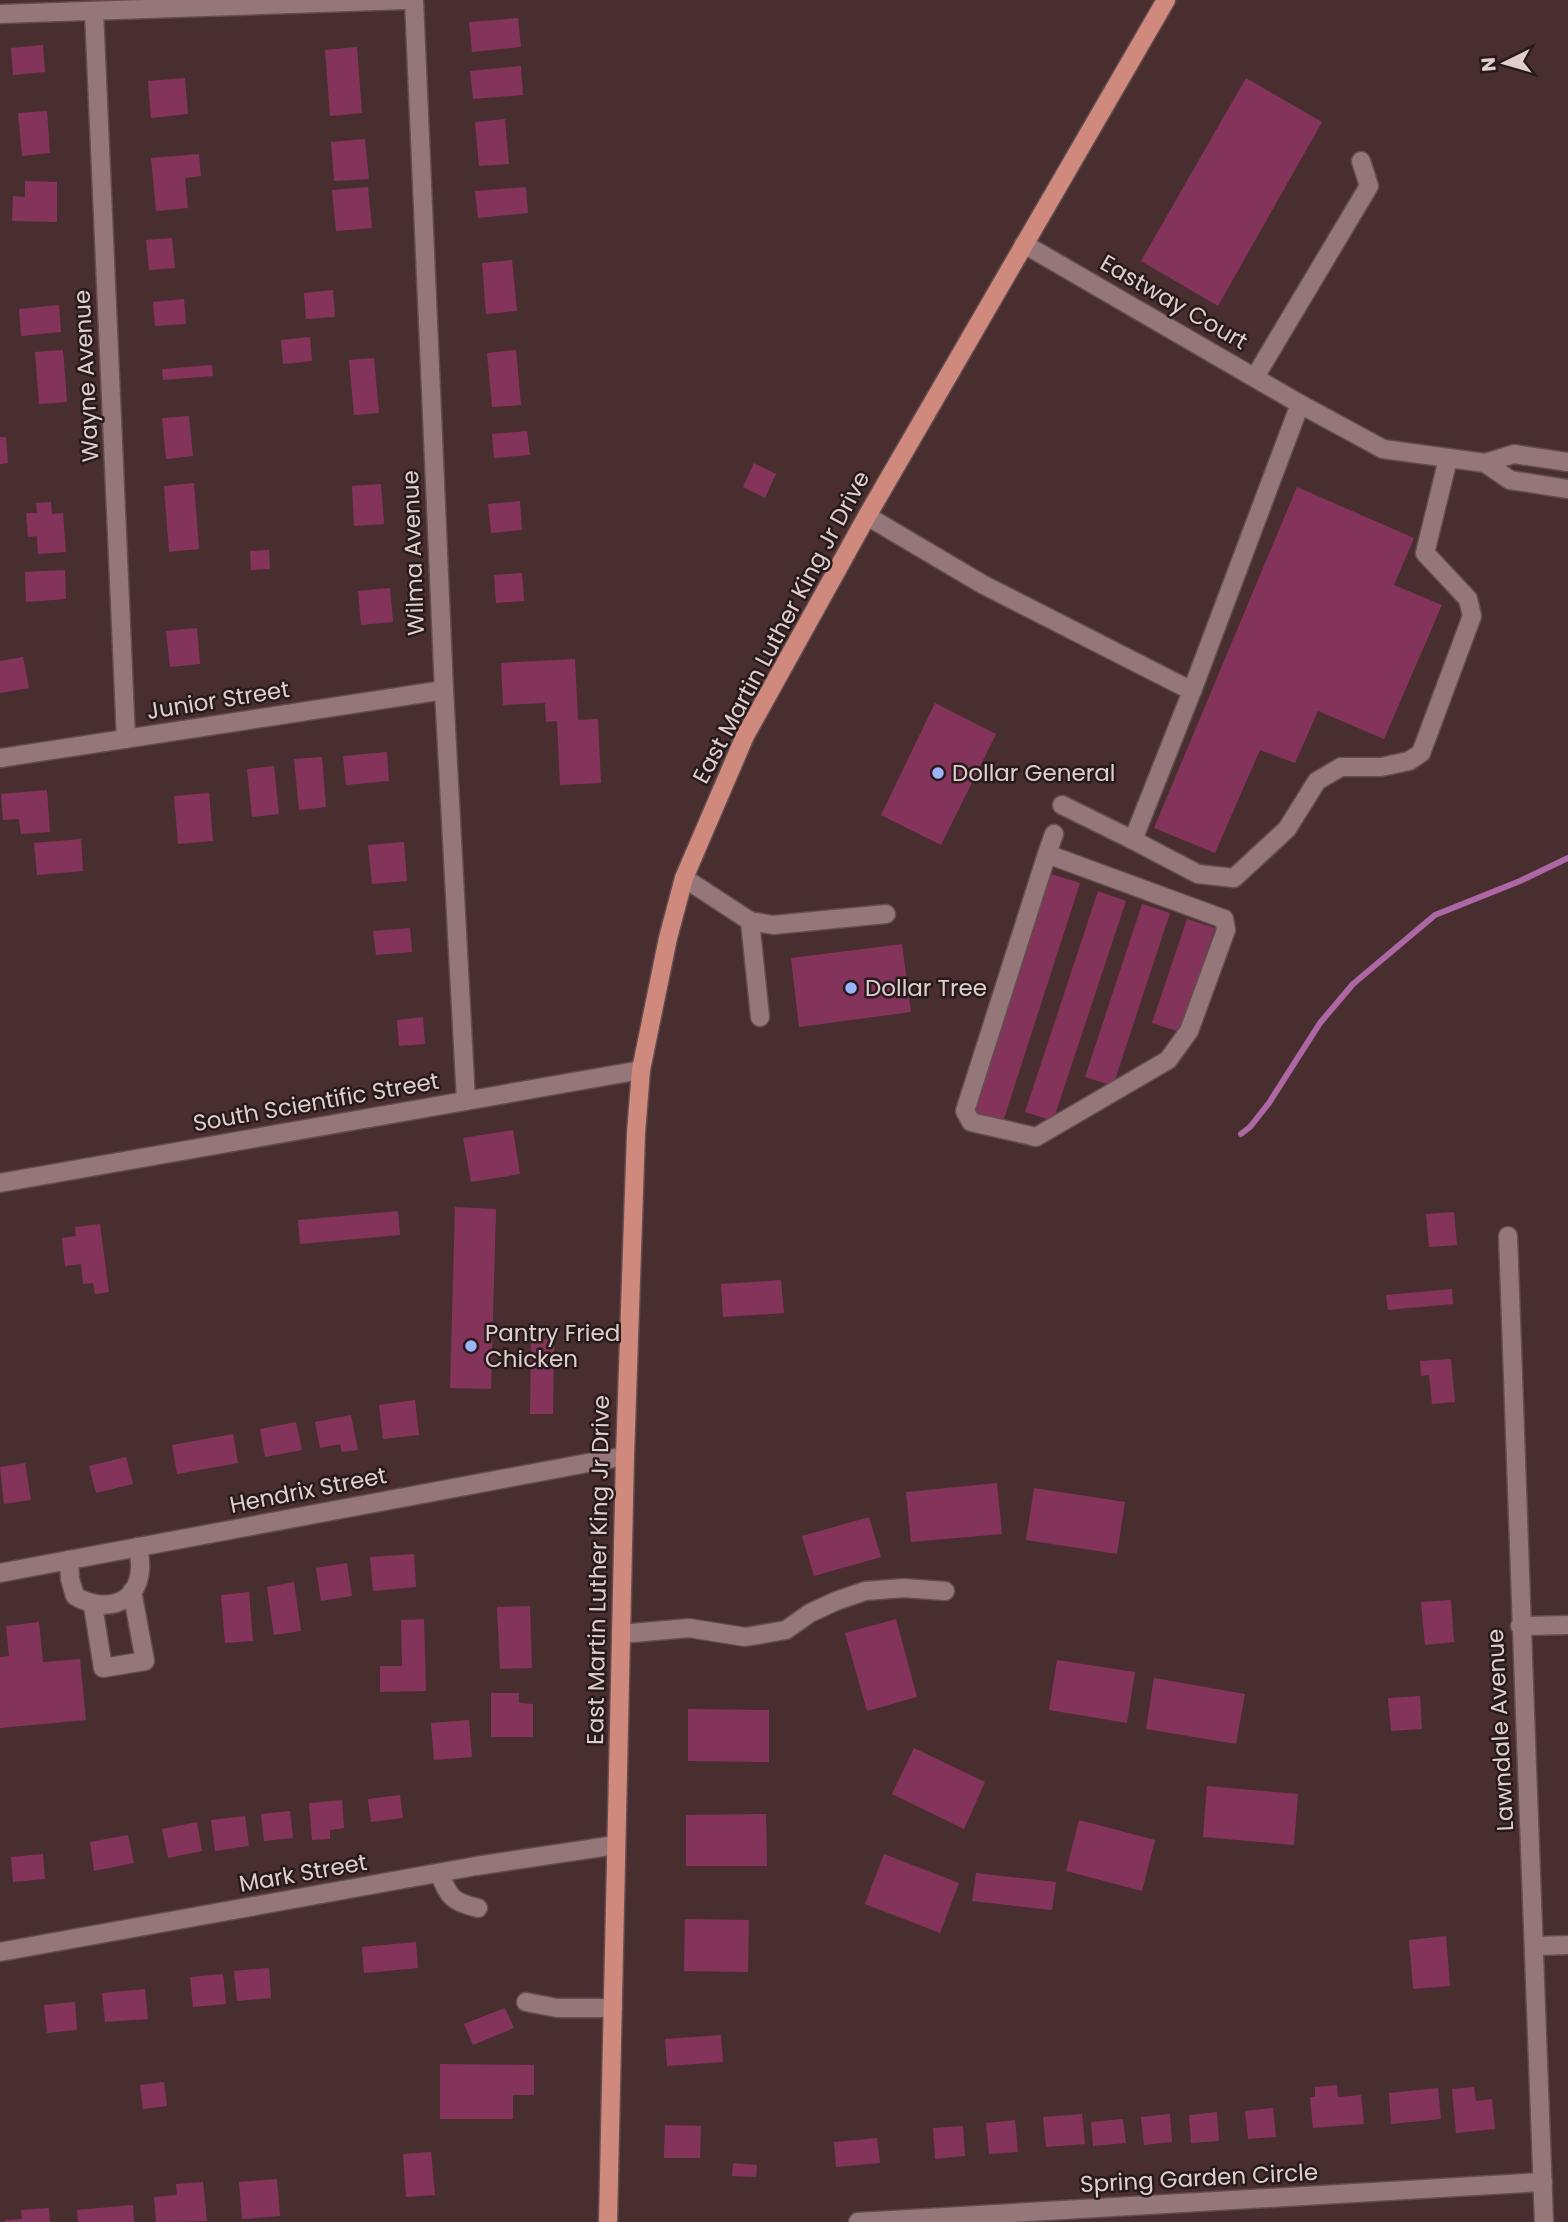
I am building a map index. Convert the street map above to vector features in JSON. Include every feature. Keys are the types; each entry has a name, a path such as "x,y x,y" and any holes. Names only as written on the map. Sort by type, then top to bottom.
{"main road":[{"name":"East Martin Luther King Jr Drive","path":"608,2222 625,1456 632,1220 640,1070 652,1007 684,878 745,736 867,516 1166,0"}],"street":[{"path":"0,14 411,1"},
{"name":"Wilma Avenue","path":"411,1 466,1101"},
{"name":"Wayne Avenue","path":"94,11 126,739"},
{"path":"1255,377 1369,186 1361,161"},
{"name":"Eastway Court","path":"1024,244 1383,449 1485,463"},
{"path":"1133,840 1300,404"},
{"path":"1485,463 1514,454 1568,462"},
{"path":"1062,805 1198,874 1234,878 1287,829 1317,781 1341,767 1381,767 1409,761 1421,753 1472,616 1468,599 1424,553 1448,458"},
{"path":"1485,463 1510,480 1567,485"},
{"path":"867,516 982,584 1192,691"},
{"name":"Junior Street","path":"0,758 444,690"},
{"path":"1047,854 1224,919 1226,930 1189,1031 1168,1060 1036,1137 971,1122 965,1111 1047,854 1054,834"},
{"path":"684,878 750,921 773,925 886,914"},
{"path":"750,921 760,1017"},
{"name":"South Scientific Street","path":"0,1183 640,1070"},
{"name":"Lawndale Avenue","path":"1508,1236 1520,1626 1536,1946 1544,2222"},
{"name":"Hendrix Street","path":"0,1573 625,1456"},
{"path":"69,1560 70,1579 75,1596 93,1605 102,1606 124,1601 132,1591 141,1571 138,1547"},
{"path":"621,1634 689,1628 745,1637 786,1630 810,1613 866,1591 904,1588 945,1591"},
{"path":"93,1605 103,1668 145,1661 132,1591"},
{"path":"1520,1626 1568,1625"},
{"name":"Mark Street","path":"0,1952 439,1873 616,1845"},
{"path":"439,1873 448,1894 460,1904 478,1908"},
{"path":"1536,1946 1568,1945"},
{"path":"526,2002 557,2008 613,2008"},
{"name":"Spring Garden Circle","path":"858,2222 1543,2182"}],"building":[{"path":"518,18 521,47 472,52 469,22"},
{"path":"43,45 45,72 13,75 11,48"},
{"path":"357,47 362,113 330,116 325,50"},
{"path":"521,66 523,95 473,99 470,71"},
{"path":"185,78 188,114 151,118 148,81"},
{"path":"1246,78 1322,122 1218,306 1141,261"},
{"path":"47,111 50,153 22,156 18,113"},
{"path":"505,119 509,164 479,166 475,122"},
{"path":"365,139 369,179 334,181 331,142"},
{"path":"199,154 201,176 185,178 188,208 156,211 151,158"},
{"path":"25,181 57,182 57,222 12,221 13,196 25,197"},
{"path":"368,187 372,228 336,231 332,190"},
{"path":"526,187 528,213 478,218 475,191"},
{"path":"172,238 175,268 149,270 146,240"},
{"path":"512,260 517,311 486,314 482,263"},
{"path":"333,290 335,317 306,319 304,293"},
{"path":"184,299 186,324 155,326 153,302"},
{"path":"59,305 61,332 21,336 19,309"},
{"path":"310,337 312,361 283,364 281,340"},
{"path":"63,350 67,402 39,404 35,352"},
{"path":"516,350 521,405 492,407 487,353"},
{"path":"374,358 379,413 354,415 349,360"},
{"path":"212,365 213,376 163,380 162,369"},
{"path":"189,416 193,456 166,459 162,418"},
{"path":"527,431 530,455 494,458 492,434"},
{"path":"0,437 6,437 8,463 0,464"},
{"path":"754,463 776,474 765,498 743,487"},
{"path":"194,483 199,549 169,552 164,486"},
{"path":"381,484 384,524 354,526 352,486"},
{"path":"1297,487 1414,538 1394,585 1442,605 1384,739 1318,711 1295,763 1260,750 1215,853 1154,828"},
{"path":"520,501 522,530 491,533 488,504"},
{"path":"51,502 52,514 63,513 66,552 38,554 37,536 28,537 26,513 37,513 36,503"},
{"path":"269,550 270,569 251,570 250,551"},
{"path":"65,570 66,599 26,602 25,572"},
{"path":"522,573 524,601 496,603 494,575"},
{"path":"390,588 393,622 361,625 358,591"},
{"path":"197,628 200,664 170,667 166,631"},
{"path":"23,657 29,688 0,693 0,661"},
{"path":"575,659 578,720 598,719 601,783 560,785 557,721 546,722 545,703 503,705 501,663"},
{"path":"935,703 996,734 941,845 881,815"},
{"path":"387,752 389,781 346,785 343,756"},
{"path":"322,757 326,807 299,810 294,759"},
{"path":"274,766 279,814 252,817 247,769"},
{"path":"47,790 50,832 21,834 19,819 3,820 1,794"},
{"path":"209,793 213,841 178,844 174,796"},
{"path":"81,839 83,871 37,875 34,843"},
{"path":"404,842 407,881 372,884 368,845"},
{"path":"1051,874 1080,883 1002,1125 974,1116"},
{"path":"1098,891 1126,901 1053,1121 1025,1112"},
{"path":"1142,904 1170,913 1113,1086 1085,1077"},
{"path":"1187,919 1215,928 1180,1032 1152,1023"},
{"path":"410,928 412,952 376,955 373,931"},
{"path":"902,944 911,1012 799,1027 791,958"},
{"path":"423,1017 425,1044 399,1046 397,1020"},
{"path":"513,1130 520,1174 471,1182 463,1138"},
{"path":"455,1207 496,1209 491,1389 450,1388"},
{"path":"398,1211 400,1235 300,1244 298,1220"},
{"path":"1454,1212 1457,1245 1429,1247 1426,1214"},
{"path":"100,1224 109,1292 95,1294 93,1283 83,1284 81,1264 65,1266 62,1238 76,1236 75,1227"},
{"path":"781,1280 784,1313 723,1317 721,1284"},
{"path":"1452,1289 1453,1304 1388,1310 1386,1295"},
{"path":"531,1339 554,1339 553,1414 530,1414"},
{"path":"1451,1359 1455,1402 1432,1404 1429,1375 1421,1376 1420,1361"},
{"path":"415,1400 419,1435 383,1439 379,1405"},
{"path":"351,1415 358,1450 342,1452 340,1444 320,1448 315,1422"},
{"path":"296,1422 302,1450 265,1457 260,1429"},
{"path":"233,1434 238,1463 177,1474 172,1445"},
{"path":"126,1457 133,1484 96,1493 89,1466"},
{"path":"25,1463 31,1500 4,1504 0,1467"},
{"path":"997,1483 1002,1534 911,1542 906,1492"},
{"path":"1034,1488 1125,1502 1117,1554 1026,1540"},
{"path":"869,1517 881,1557 814,1576 802,1536"},
{"path":"414,1554 416,1587 373,1591 370,1557"},
{"path":"347,1563 352,1596 321,1601 316,1568"},
{"path":"294,1582 301,1631 274,1635 267,1587"},
{"path":"249,1592 253,1641 225,1643 221,1595"},
{"path":"1451,1600 1454,1642 1425,1645 1421,1602"},
{"path":"530,1606 532,1668 500,1669 497,1607"},
{"path":"424,1619 426,1691 380,1692 380,1666 402,1666 401,1620"},
{"path":"896,1619 917,1697 867,1711 845,1633"},
{"path":"39,1622 43,1662 80,1659 86,1720 0,1728 0,1657 9,1656 6,1626"},
{"path":"1057,1660 1135,1672 1127,1723 1049,1710"},
{"path":"1154,1678 1245,1694 1236,1744 1146,1729"},
{"path":"491,1693 519,1693 519,1703 533,1704 533,1737 491,1737"},
{"path":"1420,1696 1422,1729 1391,1731 1388,1698"},
{"path":"688,1709 769,1710 769,1762 688,1761"},
{"path":"469,1720 472,1757 434,1760 431,1723"},
{"path":"914,1748 985,1782 964,1829 892,1794"},
{"path":"1207,1786 1298,1794 1294,1845 1203,1837"},
{"path":"400,1795 403,1818 371,1822 368,1799"},
{"path":"342,1800 344,1828 330,1830 330,1839 312,1840 309,1803"},
{"path":"290,1811 293,1838 264,1841 261,1814"},
{"path":"766,1814 767,1866 686,1866 686,1815"},
{"path":"245,1816 249,1846 215,1851 211,1820"},
{"path":"1079,1820 1155,1840 1142,1891 1066,1871"},
{"path":"197,1822 202,1851 168,1858 162,1829"},
{"path":"128,1835 134,1863 94,1871 90,1842"},
{"path":"43,1854 45,1879 13,1882 11,1857"},
{"path":"884,1854 959,1883 940,1933 865,1904"},
{"path":"976,1873 1056,1882 1052,1910 972,1901"},
{"path":"685,1919 749,1920 748,1972 684,1971"},
{"path":"1446,1936 1450,1986 1413,1989 1409,1940"},
{"path":"416,1942 418,1968 364,1973 362,1947"},
{"path":"269,1968 271,1998 237,2001 234,1971"},
{"path":"223,1974 226,2004 193,2007 190,1977"},
{"path":"145,1989 148,2019 105,2022 102,1993"},
{"path":"75,2002 77,2030 47,2033 44,2005"},
{"path":"505,2008 514,2028 473,2045 464,2024"},
{"path":"721,2035 723,2062 667,2066 665,2039"},
{"path":"440,2064 534,2065 534,2095 513,2095 513,2119 440,2119"},
{"path":"164,2082 167,2106 143,2109 140,2085"},
{"path":"1337,2085 1338,2097 1361,2095 1364,2124 1313,2128 1310,2097 1315,2097 1315,2087"},
{"path":"1474,2087 1476,2101 1492,2099 1495,2129 1456,2133 1452,2089"},
{"path":"1438,2088 1441,2119 1391,2124 1389,2093"},
{"path":"1273,2108 1276,2137 1248,2139 1245,2111"},
{"path":"1217,2112 1219,2141 1191,2143 1189,2115"},
{"path":"1082,2114 1085,2144 1046,2147 1043,2117"},
{"path":"1170,2114 1172,2142 1144,2145 1141,2117"},
{"path":"1123,2119 1126,2143 1093,2146 1091,2122"},
{"path":"1015,2120 1018,2152 989,2154 986,2123"},
{"path":"665,2125 701,2126 700,2158 664,2158"},
{"path":"963,2126 965,2156 935,2159 933,2128"},
{"path":"877,2138 880,2163 836,2167 834,2142"},
{"path":"431,2152 435,2195 406,2197 403,2154"},
{"path":"733,2163 757,2165 756,2177 732,2176"},
{"path":"277,2179 280,2216 242,2219 239,2182"},
{"path":"203,2182 207,2221 156,2222 154,2197 177,2195 176,2184"},
{"path":"133,2205 134,2222 78,2222 77,2210"},
{"path":"49,2208 50,2222 5,2222 22,2219 21,2210"}],"waterway":[{"path":"1241,1134 1269,1103 1320,1023 1353,984 1435,915 1520,881 1568,858"}],"place":[{"name":"Dollar General","path":"938,773"},
{"name":"Dollar Tree","path":"851,988"},
{"name":"Pantry Fried Chicken","path":"471,1346"}]}
